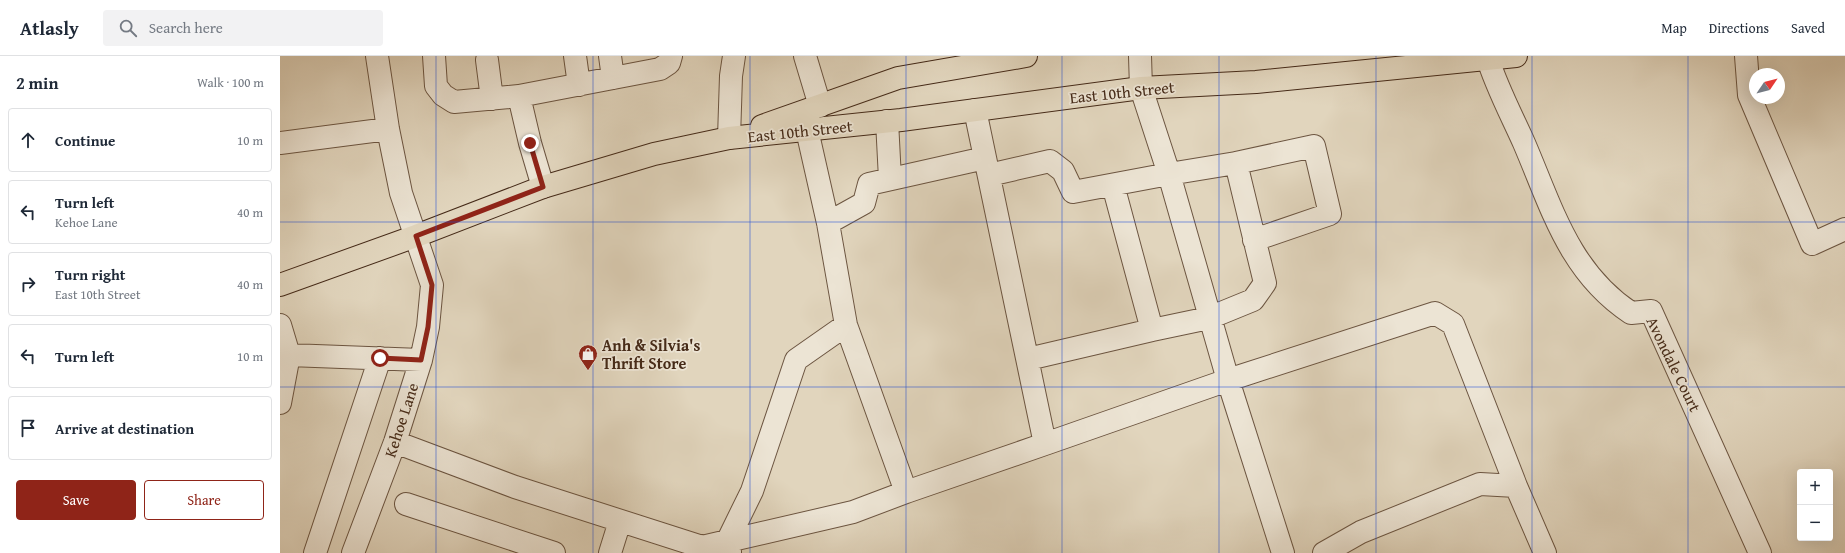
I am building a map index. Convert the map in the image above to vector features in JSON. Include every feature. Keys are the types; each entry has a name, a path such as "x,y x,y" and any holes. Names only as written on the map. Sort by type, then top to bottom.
{"main road":[{"name":"East 10th Street","path":"729,138 898,78 948,62 1026,56"},
{"name":"East 10th Street","path":"280,285 416,236 543,187 654,154 729,138 887,122 1141,88 1256,82 1487,57 1516,56"}],"street":[{"name":"Kehoe Lane","path":"353,553 395,442 421,360 428,327 432,285 401,193 388,129 377,56"},
{"path":"434,56 436,86 443,95 454,102 520,96 660,69 669,63 671,56"},
{"path":"575,56 578,85"},
{"path":"610,56 613,78"},
{"path":"729,138 731,76 734,56"},
{"path":"805,56 820,106"},
{"path":"1140,56 1141,88 1169,174 1209,318 1283,553"},
{"path":"1746,56 1749,95 1812,244 1845,229"},
{"name":"Avondale Court","path":"1487,57 1552,213 1569,247 1587,275 1614,302 1631,313 1651,311 1760,553"},
{"path":"487,60 492,99"},
{"path":"520,96 530,143 543,187"},
{"path":"975,110 1045,444"},
{"path":"887,122 890,179"},
{"path":"280,143 388,129"},
{"path":"807,130 828,223 846,326 906,492"},
{"path":"828,223 864,203 870,184 890,179 1050,161 1063,171 1073,192 1236,163 1314,146 1330,214 1254,240"},
{"path":"1028,359 1209,318 1253,300 1265,283 1236,163"},
{"path":"1113,185 1152,330"},
{"path":"395,442 515,488 620,521 685,548 728,547 853,512 906,492 1228,380 1435,313 1453,324 1516,486 1545,553"},
{"path":"280,325 288,355 280,404"},
{"path":"728,547 752,491 796,360 846,326"},
{"path":"288,355 421,360"},
{"path":"315,553 380,358"},
{"path":"1324,553 1361,532 1480,484 1516,486"},
{"path":"406,504 554,553"},
{"path":"610,553 620,521"}],"place":[{"name":"Anh & Silvia's Thrift Store","path":"588,371"}],"route":[{"path":"380,358 421,360 428,327 432,285 416,236 543,187 530,143"}]}
